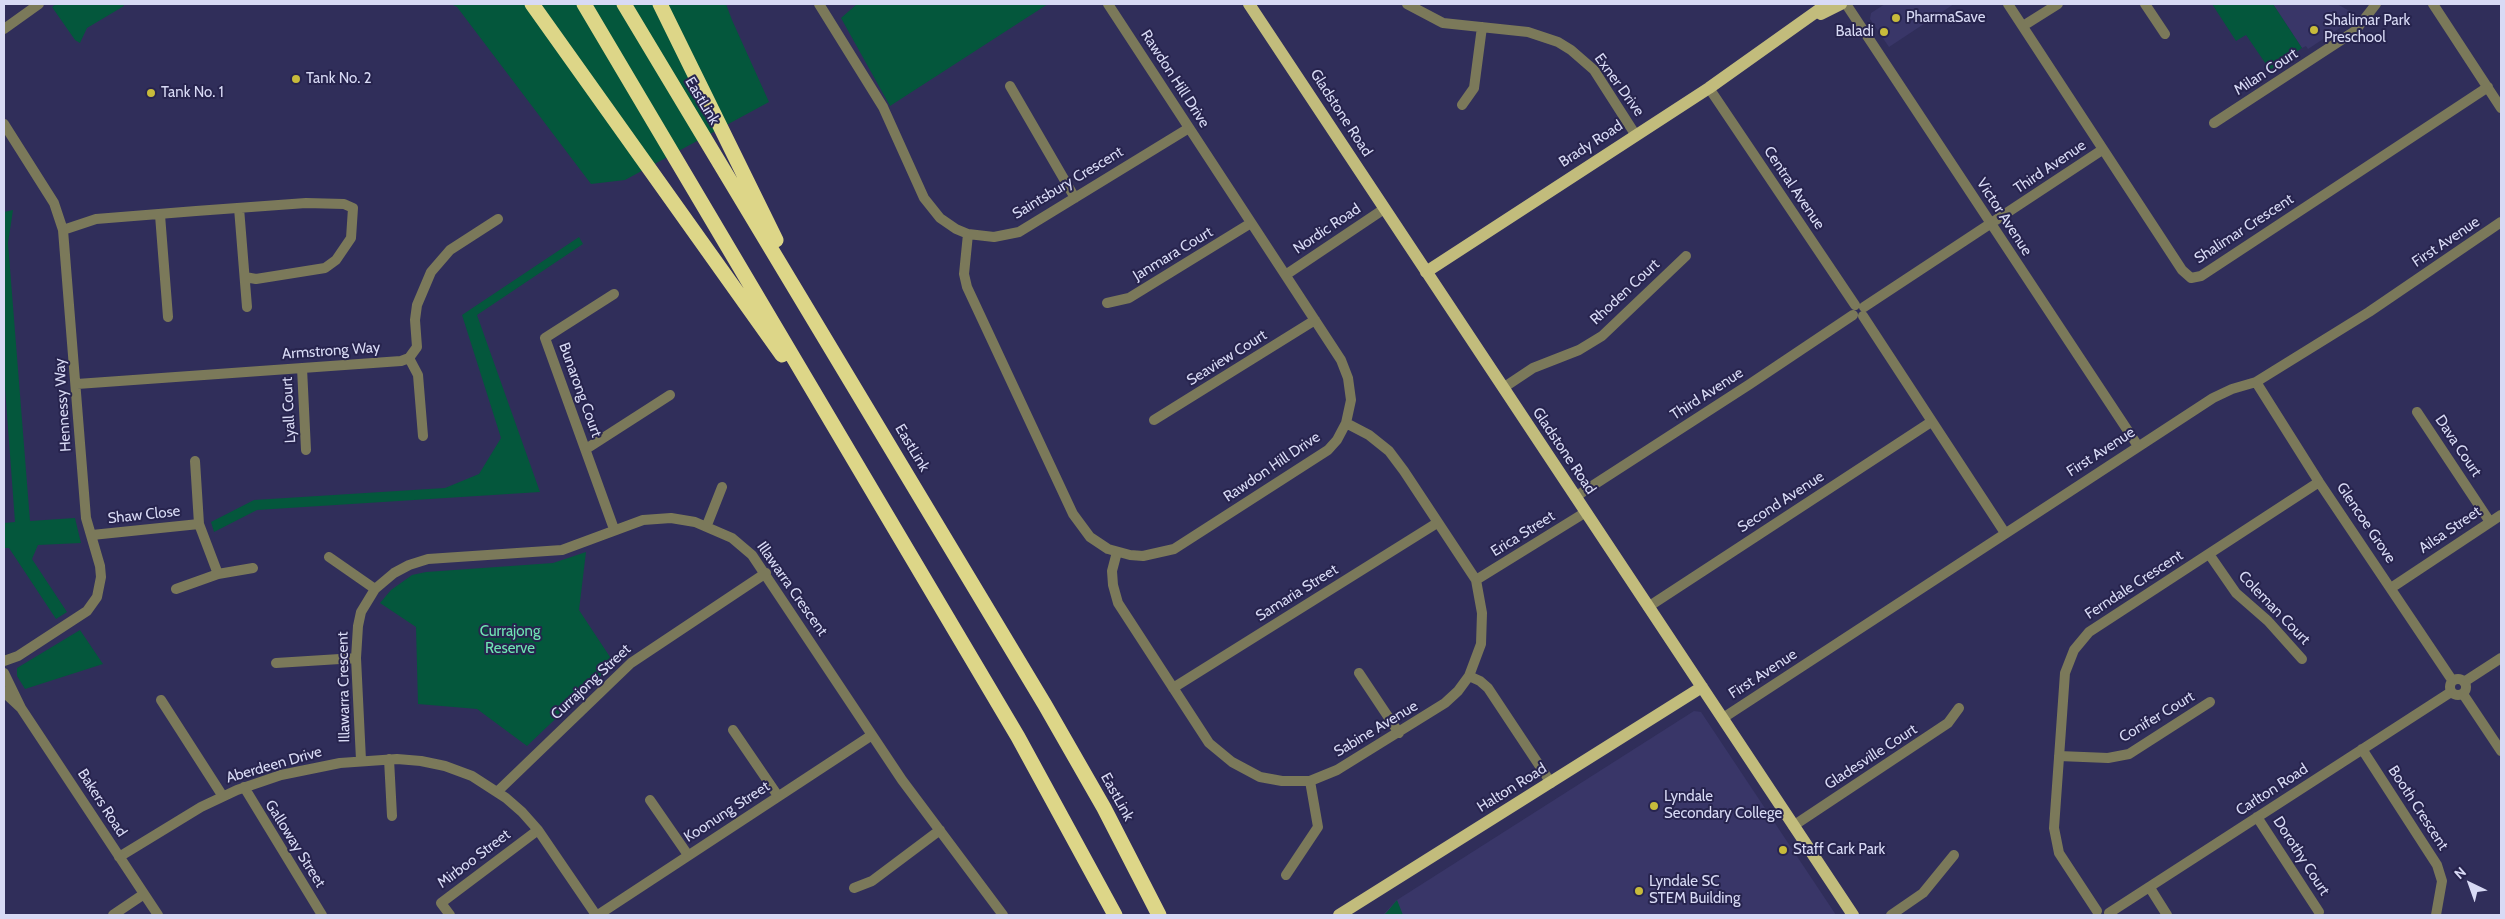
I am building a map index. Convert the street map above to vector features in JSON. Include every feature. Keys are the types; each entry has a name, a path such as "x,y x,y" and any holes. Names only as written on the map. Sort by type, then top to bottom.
{"highway":[{"path":"532,4 827,417"},
{"path":"584,4 1018,737 1115,915"},
{"name":"EastLink","path":"624,4 822,331 1077,760 1159,915"},
{"path":"660,4 822,331"}],"main road":[{"name":"Gladstone Road","path":"1249,4 1853,915"},
{"name":"Brady Road","path":"1426,272 1635,134 1709,88 1827,4"},
{"name":"Brady Road","path":"1774,43 1841,4"},
{"name":"Halton Road","path":"1339,915 1702,687"}],"street":[{"path":"4,29 39,4"},
{"name":"Saintsbury Crescent","path":"819,4 882,107 924,198 940,218 956,229 968,234 994,237 1019,232 1188,128"},
{"name":"Rawdon Hill Drive","path":"968,234 964,274 967,287 1073,514 1090,537 1117,552 1143,556 1174,549 1328,450 1346,423 1351,400 1348,378 1341,360 1287,274 1188,128 1108,4"},
{"name":"Exner Drive","path":"1408,4 1443,23 1528,32 1544,36 1571,50 1594,70 1635,134"},
{"name":"Victor Avenue","path":"1846,4 2138,446"},
{"name":"Shalimar Crescent","path":"2008,4 2182,270 2191,278 2195,278 2488,87"},
{"path":"2023,26 2058,4"},
{"path":"2145,4 2165,34"},
{"name":"Milan Court","path":"2214,123 2355,31 2376,4"},
{"path":"2433,4 2501,108"},
{"path":"1462,105 1474,88 1482,27"},
{"path":"1010,86 1075,198"},
{"name":"Central Avenue","path":"1709,88 2005,533"},
{"name":"Hennessy Way","path":"4,124 54,203 62,227 77,384 86,518 100,566 100,587 97,597 82,616 18,656 4,661"},
{"name":"Third Avenue","path":"1575,497 1750,384 2102,150"},
{"path":"62,227 84,218 91,220 326,203 344,204 353,208 351,238 336,260 325,268 256,280 245,277"},
{"path":"239,208 248,307"},
{"name":"Nordic Road","path":"1287,274 1384,209"},
{"path":"160,215 168,318"},
{"path":"423,436 417,369 409,358 417,347 415,320 417,305 430,272 450,250 498,219"},
{"name":"First Avenue","path":"1723,718 2213,398 2232,389 2256,382 2369,312 2501,222"},
{"name":"Janmara Court","path":"1108,303 1128,298 1252,223"},
{"name":"Rhoden Court","path":"1503,388 1533,368 1579,350 1602,336 1686,256"},
{"name":"Bunarong Court","path":"614,294 545,338 614,530"},
{"name":"Seaview Court","path":"1154,420 1315,320"},
{"name":"Armstrong Way","path":"77,384 401,361 409,358"},
{"name":"Lyall Court","path":"302,368 306,450"},
{"name":"Glencoe Grove","path":"2256,382 2319,482 2452,680"},
{"path":"586,450 670,395"},
{"name":"Dava Court","path":"2417,412 2490,522"},
{"name":"Second Avenue","path":"1648,607 1931,422"},
{"name":"Sabine Avenue","path":"1117,552 1112,571 1113,585 1118,603 1210,743 1232,762 1260,777 1282,781 1310,781 1337,770 1399,733 1452,698 1469,676 1481,644 1482,613 1476,580 1389,451 1369,435 1346,423"},
{"name":"Shaw Close","path":"195,461 199,524 218,574"},
{"name":"Ferndale Crescent","path":"2095,913 2059,853 2055,840 2054,814 2065,673 2074,650 2089,632 2319,482"},
{"path":"707,525 722,487"},
{"name":"Erica Street","path":"1476,580 1586,512"},
{"name":"Ailsa Street","path":"2391,588 2501,514"},
{"name":"Illawarra Crescent","path":"361,760 356,658 358,626 364,607 375,589 394,573 418,561 554,551 643,520 658,518 685,520 707,525 743,546 766,573 905,784 1003,915"},
{"name":"Samaria Street","path":"1173,688 1437,523"},
{"name":"Shaw Close","path":"92,536 199,524"},
{"name":"Coleman Court","path":"2209,554 2236,594 2268,621 2302,659"},
{"path":"329,557 375,589"},
{"path":"176,589 218,574 253,568"},
{"name":"Currajong Street","path":"497,792 630,663 766,573"},
{"name":"Hennessy Way","path":"4,672 18,656"},
{"path":"276,663 356,658"},
{"path":"2464,682 2501,658"},
{"name":"Bakers Road","path":"4,672 21,708 158,915"},
{"path":"1359,673 1399,733"},
{"path":"1469,676 1480,681 1488,688 1551,783"},
{"path":"2457,678 2464,682 2466,689 2463,694 2455,695 2451,692 2449,685 2452,680 2457,678"},
{"name":"Bakers Road","path":"4,692 21,708"},
{"name":"Carlton Road","path":"2109,914 2451,692"},
{"path":"2463,694 2501,751"},
{"path":"161,700 222,795"},
{"name":"Conifer Court","path":"2060,756 2108,758 2129,754 2210,702"},
{"name":"Gladesville Court","path":"1794,826 1948,723 1959,708"},
{"path":"733,730 778,796"},
{"name":"Koonung Street","path":"597,915 872,735"},
{"name":"Booth Crescent","path":"2362,749 2437,865 2442,881 2436,915"},
{"path":"389,759 392,816"},
{"name":"Aberdeen Drive","path":"119,857 222,795 281,776 361,760 421,761 445,766 472,776 497,792 522,812 538,830 597,915"},
{"path":"1286,875 1318,827 1310,781"},
{"name":"Galloway Street","path":"244,788 322,915"},
{"path":"650,800 688,856"},
{"name":"Dorothy Court","path":"2257,817 2319,912"},
{"name":"Mirboo Street","path":"450,915 441,903 538,830"},
{"path":"854,888 872,881 940,830"},
{"path":"1891,915 1922,893 1954,855"},
{"path":"2150,888 2167,915"},
{"path":"113,915 144,894"},
{"path":"2095,913 2103,909 2109,914"}],"shaded area":[{"path":"1885,4 1954,4 1889,47 1870,19 1871,13"},
{"name":"Shalimar Park Preschool","path":"2273,4 2337,4 2355,14 2349,22 2308,49 2306,46 2302,48"},
{"name":"Lyndale Secondary College","path":"1694,711 1701,712 1836,915 1383,915 1397,900"}],"green space":[{"path":"56,4 123,4 124,6 87,28 80,43 75,40 52,7"},
{"path":"451,4 726,4 769,102 625,180 591,184 457,7"},
{"path":"857,4 1048,4 890,106 841,18"},
{"path":"2212,4 2273,4 2302,48 2270,70 2246,35 2236,41"},
{"path":"13,210 8,243 30,521 75,518 81,543 38,545 32,559 67,612 56,619 9,548 4,548 4,523 15,522 4,374 4,212"},
{"path":"579,237 583,244 477,315 540,492 257,510 214,532 211,522 254,500 445,488 479,474 501,438 462,315"},
{"name":"Currajong Reserve","path":"586,552 579,610 614,663 527,746 477,709 418,704 416,627 380,603 391,590 412,575 426,572 553,563"},
{"path":"80,630 103,664 25,689 17,676 17,668"},
{"path":"1397,900 1403,915 1383,915 1386,913"}],"place":[{"name":"PharmaSave","path":"1896,18"},
{"name":"Shalimar Park Preschool","path":"2314,30"},
{"name":"Baladi","path":"1884,32"},
{"name":"Tank No. 2","path":"296,79"},
{"name":"Tank No. 1","path":"151,93"},
{"name":"Lyndale Secondary College","path":"1654,806"},
{"name":"Staff Cark Park","path":"1783,850"},
{"name":"Lyndale SC STEM Building","path":"1639,891"}]}
